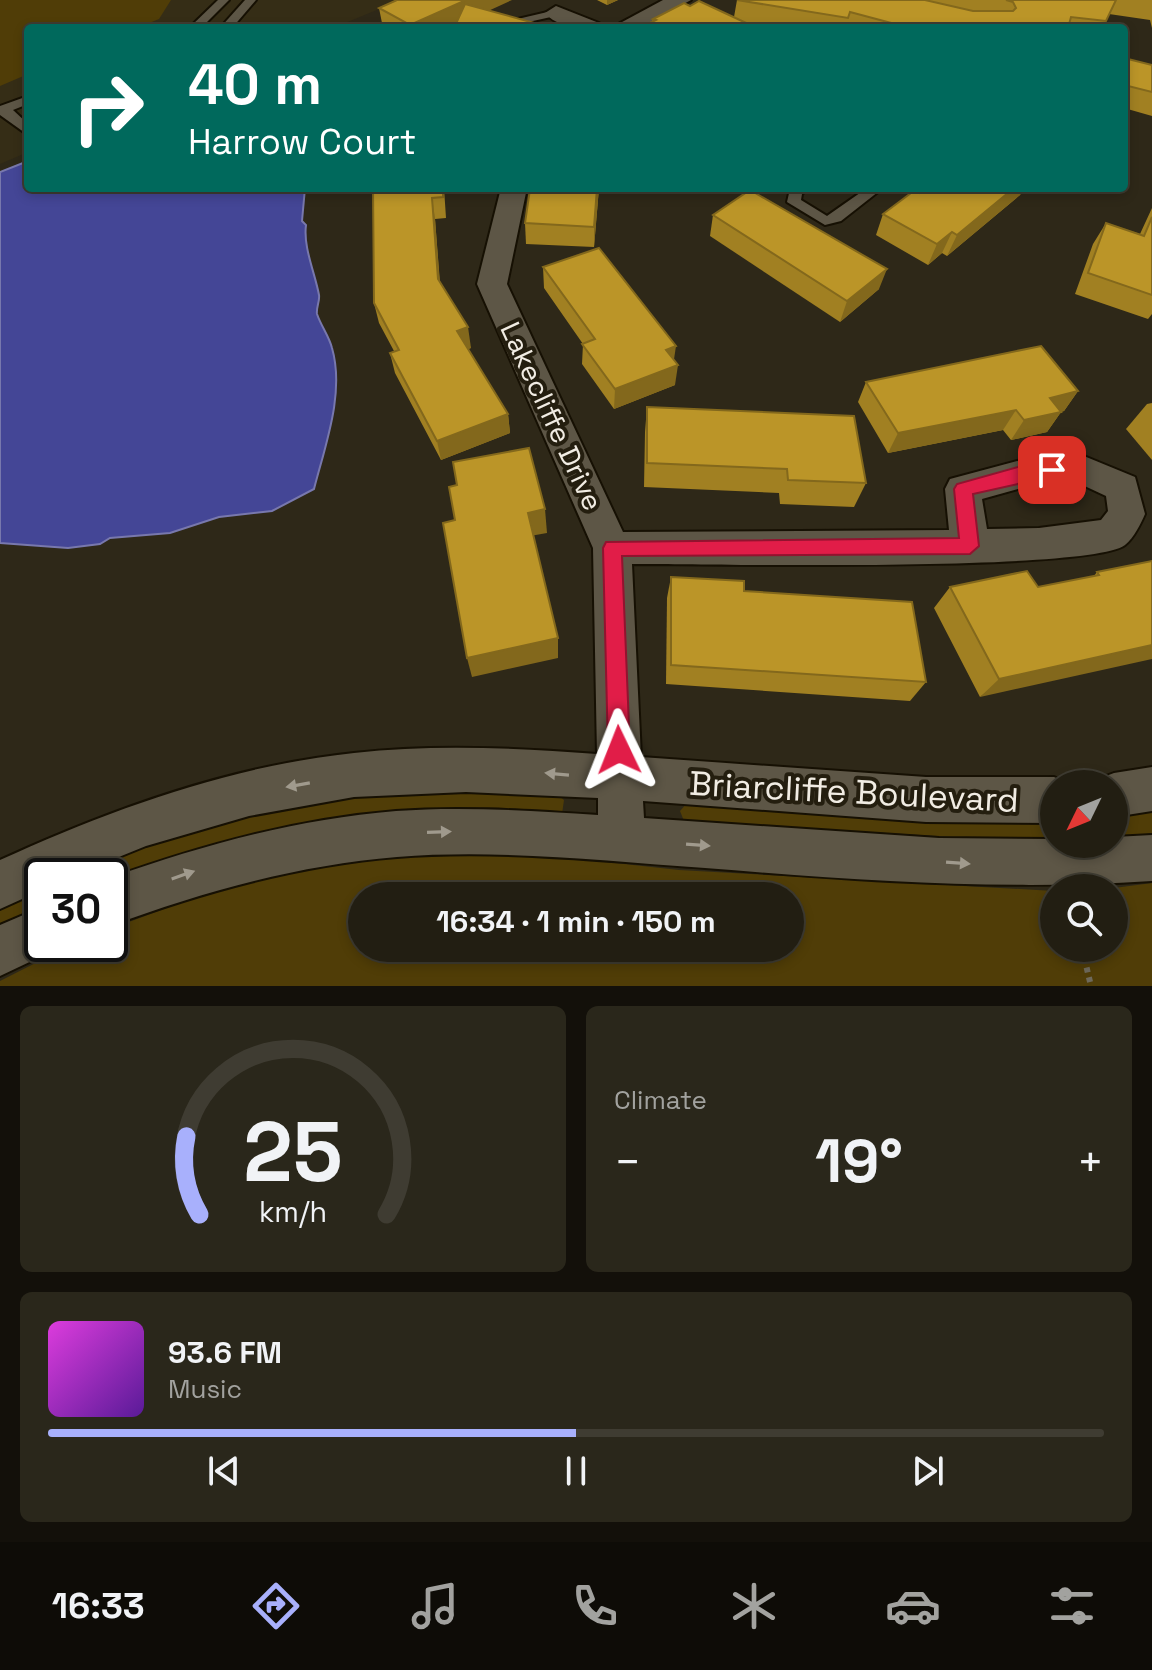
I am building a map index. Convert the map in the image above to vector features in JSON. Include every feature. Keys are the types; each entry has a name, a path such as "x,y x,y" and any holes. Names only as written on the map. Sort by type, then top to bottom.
{"street":[{"path":"630,24 680,0"},
{"path":"556,13 582,24"},
{"name":"Lakecliffe Drive","path":"513,192 492,284 612,548 622,839"},
{"path":"612,548 970,546"},
{"name":"Briarcliffe Boulevard","path":"0,885 151,823 259,791 404,771 523,772 929,799 1040,800"},
{"path":"1128,793 1152,789"},
{"name":"Briarcliffe Boulevard","path":"128,895 215,864 333,841 462,831 1003,866 1075,865 1152,858"},
{"path":"0,951 24,940"}],"lane":[{"path":"199,24 224,0"},
{"path":"230,24 251,0"},
{"path":"505,24 556,13"},
{"path":"2,110 24,102"},
{"path":"2,110 22,120"},
{"path":"0,129 22,120"},
{"path":"795,192 794,202 825,221 836,218 871,192"}],"path":[{"path":"1085,962 1091,986"}],"shaded area":[{"path":"0,0 401,0 343,24 24,24 24,154 0,164"},
{"path":"0,0 171,0 159,19 147,24 24,24 24,76 0,86"},
{"path":"24,163 24,192 305,192 302,221 306,225 308,251 319,295 317,314 332,348 336,383 332,419 314,489 272,511 219,517 170,533 110,538 100,544 68,548 0,543 0,172"},
{"path":"466,790 558,795 564,800 562,814 291,827 235,839 128,875 128,858 114,858 223,821 283,807 405,792"},
{"path":"687,803 1040,820 1040,842 684,821 680,811"},
{"path":"1152,810 1152,833 1128,837 1128,814"},
{"path":"505,851 679,870 1040,890 1040,962 1128,962 1128,886 1152,883 1152,986 0,986 0,981 37,962 128,962 128,922 215,890 366,854"},
{"path":"24,896 24,918 0,929 0,907"}],"building":[{"path":"397,0 466,0 412,24 379,8"},
{"path":"737,0 925,0 973,11 1013,11 1016,8 1013,2 1006,0 1116,0 1106,21 1071,17 1069,24 895,24 850,12 848,18"},
{"path":"699,1 748,24 648,24 684,3 690,6"},
{"path":"465,4 538,24 456,24"},
{"path":"1128,59 1152,65 1152,92 1128,86"},
{"path":"373,192 443,192 443,197 432,198 438,279 468,327 457,331 508,414 437,441 390,353 399,350 374,303"},
{"path":"530,192 597,192 594,227 525,223"},
{"path":"747,192 753,192 887,269 847,301 713,215"},
{"path":"912,192 1009,192 957,235 952,232 937,244 883,214"},
{"path":"1152,217 1152,295 1088,273 1106,223 1144,236"},
{"path":"599,248 676,346 666,350 678,365 615,389 582,344 595,339 543,267"},
{"path":"1041,346 1078,391 1050,398 1061,412 1024,420 1016,410 898,433 866,382"},
{"path":"647,407 854,416 866,483 788,480 787,469 647,463"},
{"path":"529,448 545,509 528,513 558,638 467,658 443,523 455,520 449,487 457,485 453,462"},
{"path":"1152,561 1152,645 999,679 950,587 1027,571 1038,587"},
{"path":"671,577 744,581 744,591 912,602 926,682 671,665"}],"route":[{"path":"619,750 612,548 970,546 963,489 1025,473 1052,470"}]}
